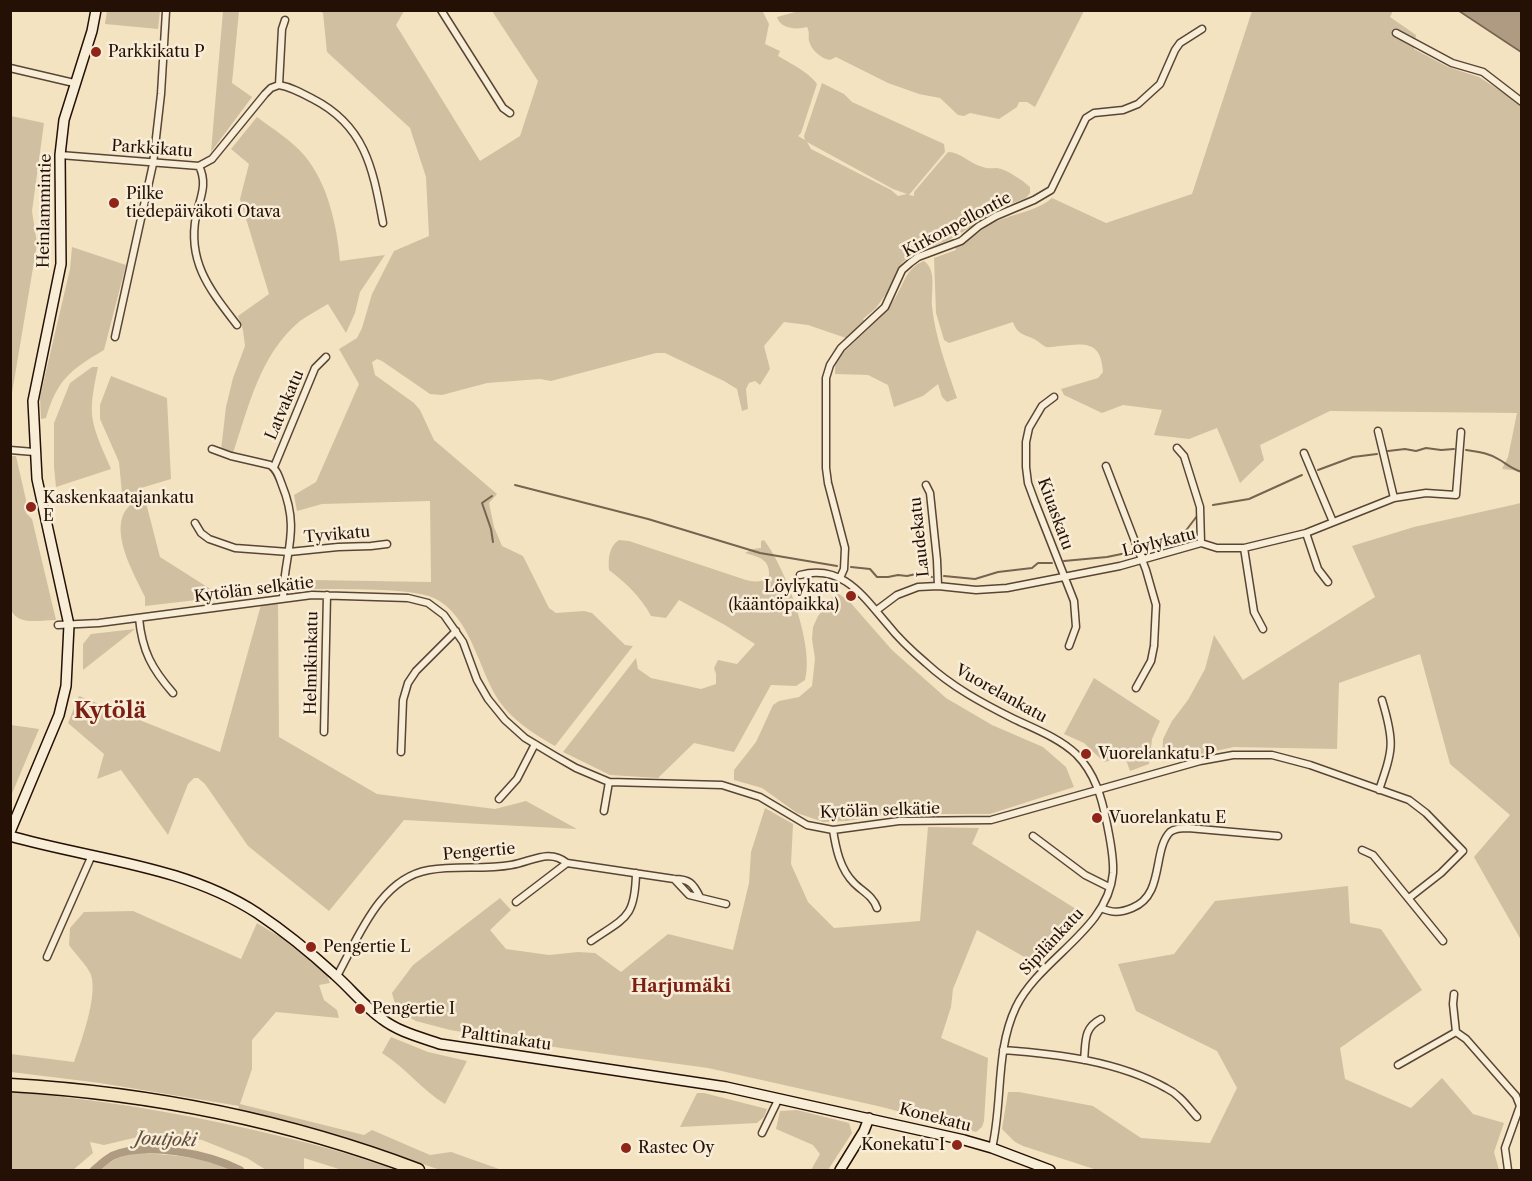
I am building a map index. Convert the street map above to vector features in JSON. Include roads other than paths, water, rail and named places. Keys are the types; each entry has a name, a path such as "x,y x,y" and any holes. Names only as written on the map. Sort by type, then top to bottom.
{"highway":[{"path":"10,1085 123,1096 222,1113 320,1138 418,1170"}],"street":[{"name":"Heinlammintie","path":"10,834 59,715 66,686 69,625 65,599 42,508 34,452 33,401 61,264 60,155 64,120 92,31 96,10"},
{"path":"441,10 503,108 510,113"},
{"path":"115,337 153,164 161,94 166,11"},
{"path":"285,20 282,29 279,85 288,86 321,103 351,129 369,160 383,223"},
{"name":"Kirkonpellontie","path":"840,578 845,563 845,548 828,483 825,447 826,378 835,356 885,307 902,270 910,263 918,257 961,241 987,221 1043,196 1051,190 1086,118 1094,113 1131,109 1138,104 1160,84 1180,43 1202,29"},
{"path":"1396,33 1452,63 1483,72 1521,102"},
{"path":"10,68 74,83"},
{"name":"Parkkikatu","path":"60,155 199,166 212,159 265,94 271,88 279,85"},
{"path":"199,166 204,182 196,218 196,257 208,288 237,325"},
{"name":"Latvakatu","path":"274,467 315,368 326,357"},
{"name":"Kiuaskatu","path":"1054,397 1042,406 1029,428 1026,442 1026,467 1028,483 1076,609 1076,627 1069,646"},
{"path":"1378,431 1394,498"},
{"name":"Löylykatu","path":"877,610 891,598 907,590 938,586 991,590 1064,578 1201,543 1217,548 1244,548 1306,533 1394,498 1426,493 1456,495 1461,432"},
{"path":"1177,448 1184,456 1200,507 1201,543"},
{"path":"212,449 274,467 290,507 293,528 283,598"},
{"path":"10,450 34,452"},
{"path":"1304,453 1334,522"},
{"path":"1106,466 1151,585 1157,614 1155,646 1151,661 1137,688"},
{"name":"Laudekatu","path":"926,485 930,493 938,586"},
{"name":"Tyvikatu","path":"195,523 201,533 221,544 235,548 289,552 338,546 387,544"},
{"path":"1306,533 1318,568 1328,582"},
{"path":"1244,548 1254,612 1263,629"},
{"name":"Vuorelankatu","path":"800,575 820,572 840,578 863,595 899,638 933,670 992,708 1070,749 1085,765 1098,788"},
{"name":"Kytölän selkätie","path":"58,625 139,618 283,598 327,595 408,598 428,603 444,615 456,631 463,642 477,680 488,699 505,720 525,738 576,768 609,782 722,785 760,796 807,825 833,830 899,821 991,820 1098,788 1208,759 1252,754 1289,759 1399,796 1418,806 1462,851 1441,873 1409,898"},
{"name":"Helmikinkatu","path":"324,732 327,595"},
{"path":"139,618 147,657 156,674 173,693"},
{"path":"401,752 403,700 408,683 416,670 456,631"},
{"path":"1379,790 1392,751 1392,740 1382,700"},
{"path":"498,799 517,779 536,744"},
{"path":"604,811 609,782"},
{"name":"Sipilänkatu","path":"992,1148 998,1124 1003,1050 1007,1029 1017,1005 1030,984 1084,931 1101,908 1110,887 1113,874 1112,859 1106,817 1098,788"},
{"path":"1101,908 1118,913 1137,907 1145,899 1154,881 1167,837 1175,829 1188,828 1278,836"},
{"path":"833,830 835,847 842,868 854,883 874,901 877,908"},
{"name":"Palttinakatu","path":"10,834 192,880 224,895 256,913 337,976 382,1020 408,1034 440,1044 726,1087 869,1118"},
{"path":"1033,836 1084,875 1110,887"},
{"path":"1362,850 1373,855 1443,941"},
{"path":"47,957 92,855"},
{"name":"Pengertie","path":"337,976 374,911 388,892 406,877 428,870 511,865 555,855 567,863 686,879 692,882 700,897"},
{"path":"516,903 567,863"},
{"path":"591,941 621,920 632,909 636,873"},
{"name":"Pengertie","path":"674,879 689,895 726,904"},
{"path":"1454,994 1456,1032 1466,1040 1516,1096 1520,1106 1505,1148 1508,1170"},
{"path":"1084,1060 1087,1031 1092,1023 1101,1019"},
{"path":"1398,1065 1456,1032"},
{"path":"1003,1050 1102,1064 1167,1088 1197,1117"},
{"path":"762,1134 779,1098"},
{"path":"840,1170 860,1138 869,1118"},
{"name":"Konekatu","path":"869,1118 992,1148 1050,1170"}],"waterway":[{"path":"1388,451 1405,449 1416,451 1426,448 1454,449"},
{"path":"1466,450 1492,456 1522,472"},
{"path":"1318,470 1353,457 1377,454"},
{"path":"1213,505 1249,499 1302,475"},
{"path":"515,485 648,519 760,553 837,566"},
{"path":"492,496 482,503 493,542"},
{"path":"1143,549 1181,537 1197,516"},
{"path":"1064,561 1131,552"},
{"path":"944,576 975,579 998,572 1032,568 1038,563 1052,563"},
{"path":"851,567 870,569 877,577 916,574 932,577"},
{"name":"Joutjoki","path":"94,1170 112,1156 142,1150 177,1151 212,1159 240,1170"}],"place":[{"name":"Parkkikatu P","path":"96,52"},
{"name":"Pilke tiedepäiväkoti Otava","path":"114,203"},
{"name":"Kaskenkaatajankatu E","path":"31,507"},
{"name":"Löylykatu (kääntöpaikka)","path":"851,596"},
{"name":"Vuorelankatu P","path":"1086,754"},
{"name":"Vuorelankatu E","path":"1097,818"},
{"name":"Pengertie L","path":"311,947"},
{"name":"Pengertie I","path":"360,1009"},
{"name":"Konekatu I","path":"957,1145"},
{"name":"Rastec Oy","path":"626,1148"}],"district":[{"name":"Kytölä","path":"110,712"},
{"name":"Harjumäki","path":"681,987"}]}
